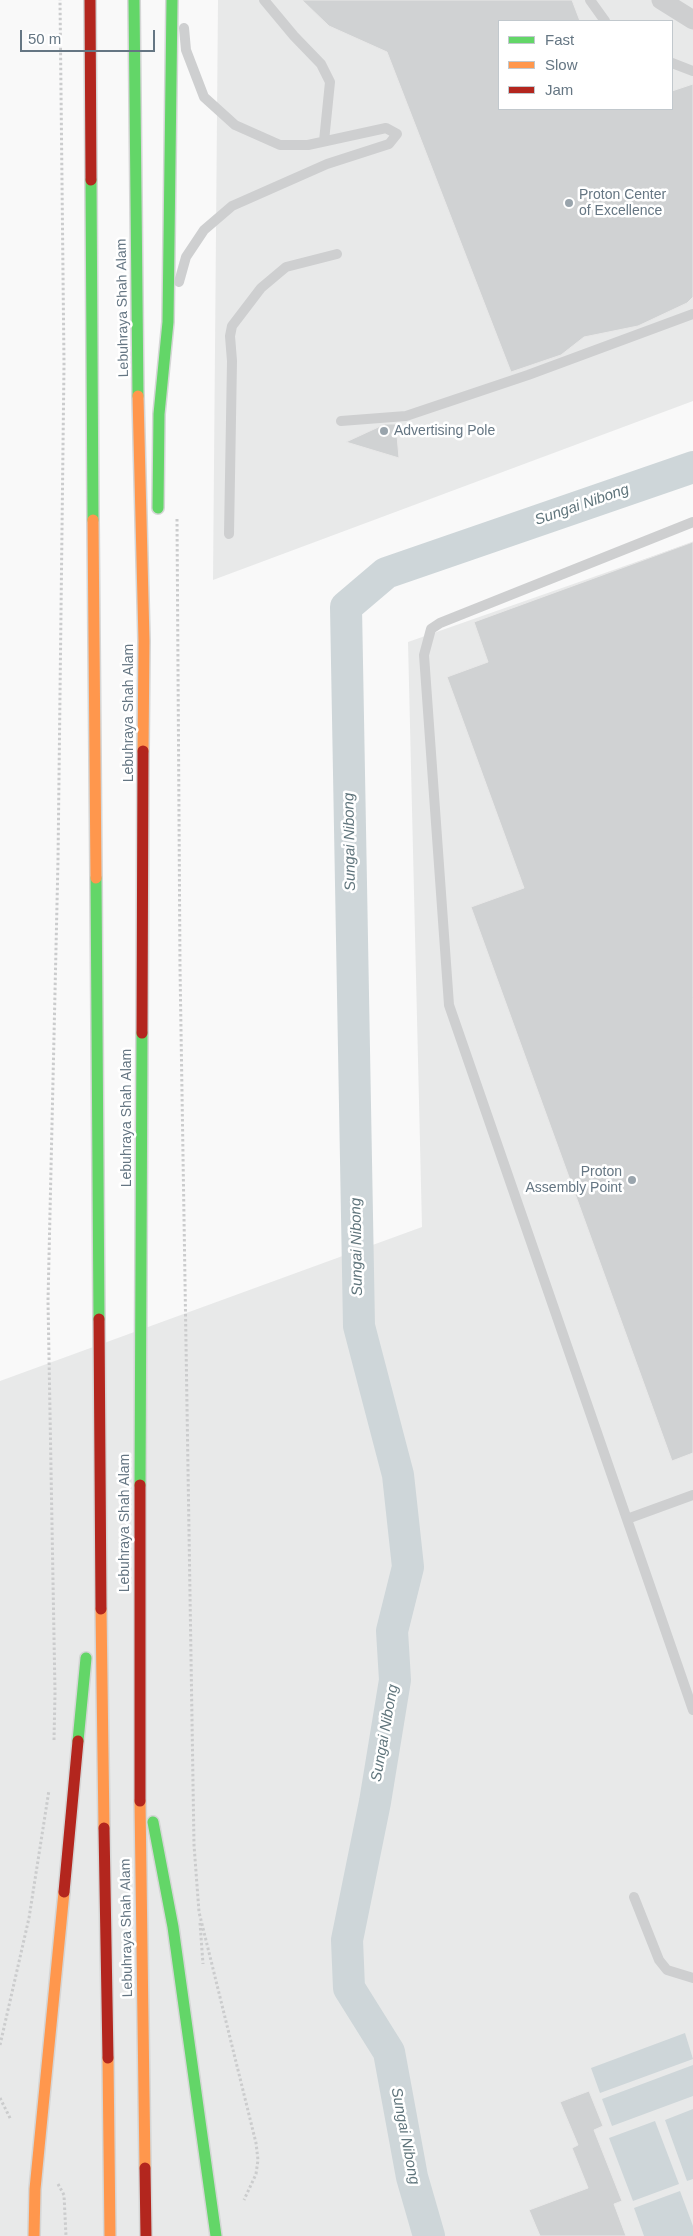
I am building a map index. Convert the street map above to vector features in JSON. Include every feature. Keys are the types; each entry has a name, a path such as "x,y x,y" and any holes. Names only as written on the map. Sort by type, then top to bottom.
{"highway":[{"name":"Lebuhraya Shah Alam","path":"90,0 100,1514 110,2236"},
{"name":"Lebuhraya Shah Alam","path":"134,0 139,484 144,641 139,1747 146,2236"},
{"path":"158,522 159,414 168,322 172,0"},
{"path":"144,641 154,569"},
{"path":"90,1623 100,1514"},
{"path":"34,2236 35,2189 88,1643"},
{"path":"139,1747 173,1927 216,2236"}],"street":[{"path":"661,0 681,18"}],"lane":[{"path":"168,322 186,257 204,230 232,206 335,161 389,144 397,134 386,128 308,145 280,145 235,126 204,97 186,50 181,0"},
{"path":"264,0 294,36 321,64 330,82 324,141"},
{"path":"590,0 604,20"},
{"path":"673,63 693,71"},
{"path":"230,534 232,361 230,336 232,326 261,288 286,267 337,254"},
{"path":"341,421 406,416 528,376 693,314"},
{"path":"693,522 440,623 431,629 424,655 449,1005 693,1710"},
{"path":"627,1519 693,1496"},
{"path":"634,1897 659,1960 667,1970 693,1978"}],"path":[{"path":"54,1743 55,1684 48,1301 58,860 64,364 60,0"},
{"path":"177,511 180,977 194,1845 199,1912 256,2143 258,2160 256,2174 244,2200"},
{"path":"0,2045 29,1918 50,1783"},
{"path":"0,2098 10,2120"},
{"path":"56,2182 64,2195 66,2236"}],"shaded area":[{"path":"218,0 693,0 693,401 213,580"},
{"path":"693,542 693,2236 0,2236 0,1381 422,1227 408,642"},
{"path":"685,2033 693,2059 600,2093 591,2068"},
{"path":"693,2065 693,2096 612,2126 602,2099"},
{"path":"693,2109 693,2179 687,2181 665,2120"},
{"path":"655,2121 679,2184 633,2201 609,2138"},
{"path":"680,2191 693,2226 693,2236 644,2236 634,2208"}],"building":[{"name":"Proton Center of Excellence","path":"302,0 572,0 580,20 498,20 498,110 673,110 673,91 693,84 693,297 687,303 638,326 584,337 561,355 511,372 387,52 329,26"},
{"name":"Advertising Pole","path":"385,424 396,424 399,458 346,442"},
{"name":"Proton Assembly Point","path":"693,542 693,1453 672,1461 471,907 524,888 447,677 488,662 474,622"},
{"path":"589,2091 603,2126 594,2130 622,2201 614,2204 626,2236 540,2236 529,2210 588,2188 572,2148 578,2145 560,2102"}],"waterway":[{"name":"Sungai Nibong","path":"429,2236 412,2177 389,2052 349,1988 347,1940 375,1802 395,1680 392,1631 408,1567 398,1475 359,1326 346,607 386,573 693,467"}],"traffic: fast":[{"path":"134,0 138,396"},
{"path":"158,508 159,414 168,322 172,0"},
{"path":"91,180 93,520"},
{"path":"96,878 99,1319"},
{"path":"140,1485 142,1033"},
{"path":"78,1741 86,1658"},
{"path":"153,1822 173,1927 216,2236"}],"traffic: slow":[{"path":"138,396 144,641 143,751"},
{"path":"93,520 96,878"},
{"path":"101,1609 104,1828"},
{"path":"140,1801 145,2168"},
{"path":"34,2236 35,2189 64,1892"},
{"path":"108,2058 110,2236"}],"traffic: jam":[{"path":"90,0 91,180"},
{"path":"142,1033 143,751"},
{"path":"99,1319 101,1609"},
{"path":"140,1485 140,1801"},
{"path":"64,1892 78,1741"},
{"path":"104,1828 108,2058"},
{"path":"145,2168 146,2236"}],"place":[{"name":"Proton Center of Excellence","path":"569,203"},
{"name":"Advertising Pole","path":"384,431"},
{"name":"Proton Assembly Point","path":"632,1180"}]}
